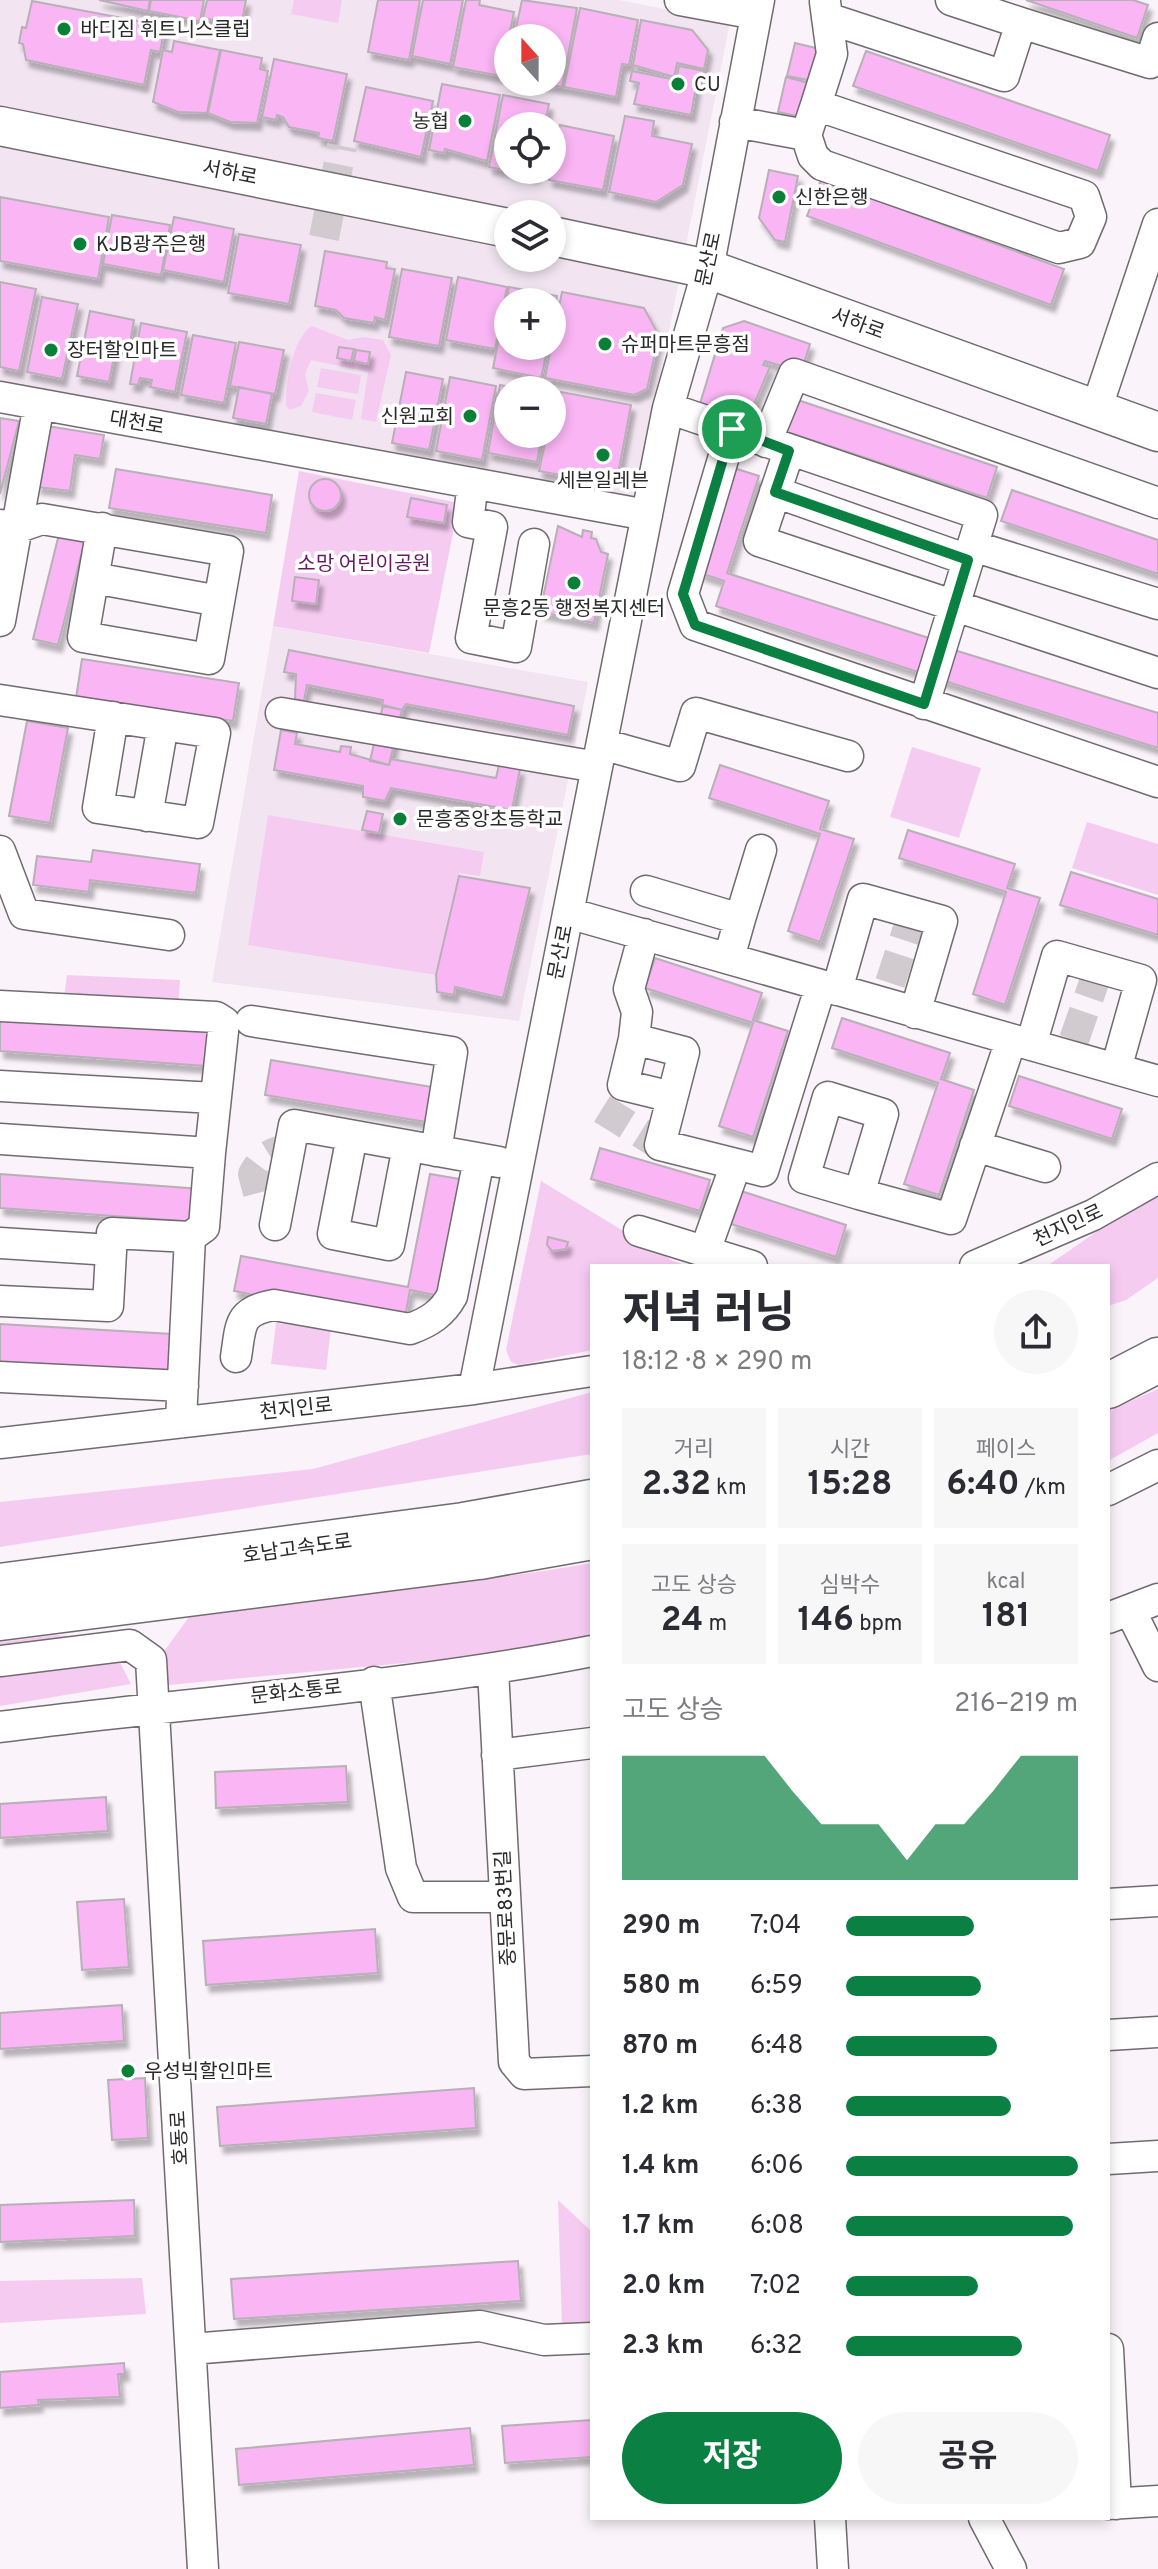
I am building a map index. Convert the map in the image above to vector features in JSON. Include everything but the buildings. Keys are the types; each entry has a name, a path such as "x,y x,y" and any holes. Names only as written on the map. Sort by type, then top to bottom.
{"highway":[{"path":"1110,1352 1158,1329"},
{"path":"1110,1385 1158,1360"},
{"name":"호남고속도로","path":"0,1586 449,1527 590,1502"},
{"name":"호남고속도로","path":"0,1618 479,1557 590,1537"}],"main road":[{"name":"서하로","path":"0,126 494,225"},
{"name":"서하로","path":"566,239 708,269 1158,432"}],"street":[{"path":"680,0 758,7"},
{"path":"951,0 1150,63 1158,38"},
{"name":"문산로","path":"474,1389 668,408 708,269 758,7"},
{"path":"816,105 1084,196 1091,217 1080,243 1059,248 822,165 813,156 806,135 832,54 826,9 1004,76 1021,23"},
{"path":"735,122 806,135"},
{"path":"1096,410 1158,224"},
{"path":"1158,503 794,374 777,446 775,492 759,541 1158,673"},
{"name":"대천로","path":"0,397 473,483"},
{"path":"0,621 8,527 39,404"},
{"path":"668,408 982,515 924,704"},
{"path":"732,429 683,594 695,625 1158,782"},
{"path":"534,544 516,647 471,638 492,527 468,522 473,483 647,515"},
{"path":"775,492 970,553 1158,604"},
{"path":"8,527 42,519 102,528 228,551 209,659 83,637 102,528"},
{"path":"94,578 219,601"},
{"path":"0,700 113,717 215,733 198,823 98,808 113,717"},
{"path":"281,713 680,766 696,713 848,756"},
{"path":"147,816 163,725"},
{"path":"729,958 761,850"},
{"path":"0,851 24,914 169,935"},
{"path":"646,891 740,919"},
{"path":"634,1039 684,1052 660,1145 763,1171 789,1087 863,899 942,921 915,1013"},
{"path":"568,913 1158,1081"},
{"path":"644,934 629,989 637,1012 623,1085 672,1097"},
{"path":"828,1097 804,1178 951,1219 975,1146 1057,956 1141,980 1116,1069"},
{"path":"0,1006 216,1017 224,1022 220,1083 214,1098 204,1227 190,1237 112,1233 108,1306 0,1301"},
{"path":"251,1021 452,1052 389,1245 333,1234 352,1136"},
{"path":"0,1086 214,1098"},
{"path":"789,1087 883,1114 859,1194"},
{"path":"275,1225 294,1125 518,1166"},
{"path":"0,1139 210,1153"},
{"path":"975,1146 1045,1167"},
{"path":"236,1357 242,1321 254,1308 274,1305 410,1329 428,1323 445,1308 452,1296 479,1159"},
{"path":"705,1251 736,1164"},
{"name":"천지인로","path":"980,1264 1093,1215 1158,1178"},
{"path":"639,1231 746,1264"},
{"path":"181,1420 190,1237"},
{"path":"0,1243 111,1250"},
{"name":"천지인로","path":"0,1443 474,1389 590,1371"},
{"path":"0,1377 183,1386"},
{"path":"1110,1489 1158,1465"},
{"path":"1132,1609 1158,1666"},
{"name":"호동로","path":"0,1661 130,1645 151,1660 203,2569"},
{"name":"문화소통로","path":"0,1727 154,1706 493,1670 590,1651"},
{"name":"중문로83번길","path":"493,1670 514,2062 524,2074 590,2071"},
{"path":"374,1682 401,1868 413,1897 505,1897"},
{"path":"497,1755 590,1743"},
{"path":"1110,1904 1158,1901"},
{"path":"1110,2035 1158,2032"},
{"path":"1110,2159 1158,2156"},
{"path":"191,2349 480,2326 544,2340 590,2338"},
{"path":"1110,2426 1112,2504 1157,2501"},
{"path":"830,2520 833,2569"},
{"path":"985,2520 1011,2569"}],"shaded area":[{"path":"0,0 619,0 730,22 635,503 0,387"},
{"name":"문흥중앙초등학교","path":"273,626 588,682 519,1021 212,982"}],"green space":[{"path":"294,0 342,0 338,23 291,14"},
{"path":"312,326 348,340 363,337 383,340 391,355 376,422 361,419 368,372 311,360 305,374 309,391 301,406 290,410 286,406 295,350"},
{"path":"321,368 361,375 358,394 317,387"},
{"path":"316,393 356,400 352,420 312,412"},
{"name":"소망 어린이공원","path":"299,471 459,503 429,653 273,626"},
{"path":"912,747 981,768 959,838 890,817"},
{"path":"268,815 484,852 480,876 459,873 436,975 248,945"},
{"path":"1087,822 1158,844 1158,895 1072,868"},
{"path":"67,975 180,980 178,1012 63,1005"},
{"path":"541,1181 682,1264 590,1264 590,1350 519,1365 511,1362 506,1350"},
{"path":"1158,1189 1158,1278 1126,1300 1110,1305 1110,1264 1050,1264"},
{"path":"276,1323 331,1328 326,1370 271,1364"},
{"path":"1158,1389 1158,1433 1110,1460 1110,1410"},
{"path":"590,1393 590,1454 0,1547 0,1502 313,1469"},
{"path":"590,1563 590,1644 168,1685 165,1650 189,1617"},
{"path":"56,1635 108,1639 131,1684 0,1706 0,1642"},
{"path":"558,2200 590,2230 590,2324 562,2327"},
{"path":"142,2278 146,2314 0,2323 0,2281"}],"tunnel":[{"path":"324,238 342,146"},
{"path":"890,983 913,913"},
{"path":"1074,1040 1099,968"},
{"path":"602,1109 660,1145"},
{"path":"258,1193 253,1174 256,1168 272,1154 289,1149"}],"place":[{"name":"바디짐 휘트니스클럽","path":"64,29"},
{"name":"CU","path":"678,84"},
{"name":"농협","path":"465,121"},
{"name":"신한은행","path":"779,197"},
{"name":"KJB광주은행","path":"80,244"},
{"name":"슈퍼마트문흥점","path":"605,344"},
{"name":"장터할인마트","path":"51,350"},
{"name":"신원교회","path":"470,416"},
{"name":"세븐일레븐","path":"603,455"},
{"name":"문흥2동 행정복지센터","path":"574,583"},
{"name":"문흥중앙초등학교","path":"400,819"},
{"name":"우성빅할인마트","path":"128,2071"}],"route":[{"path":"732,429 789,451 775,492 968,560 924,704 695,625 683,594 732,429"}]}
